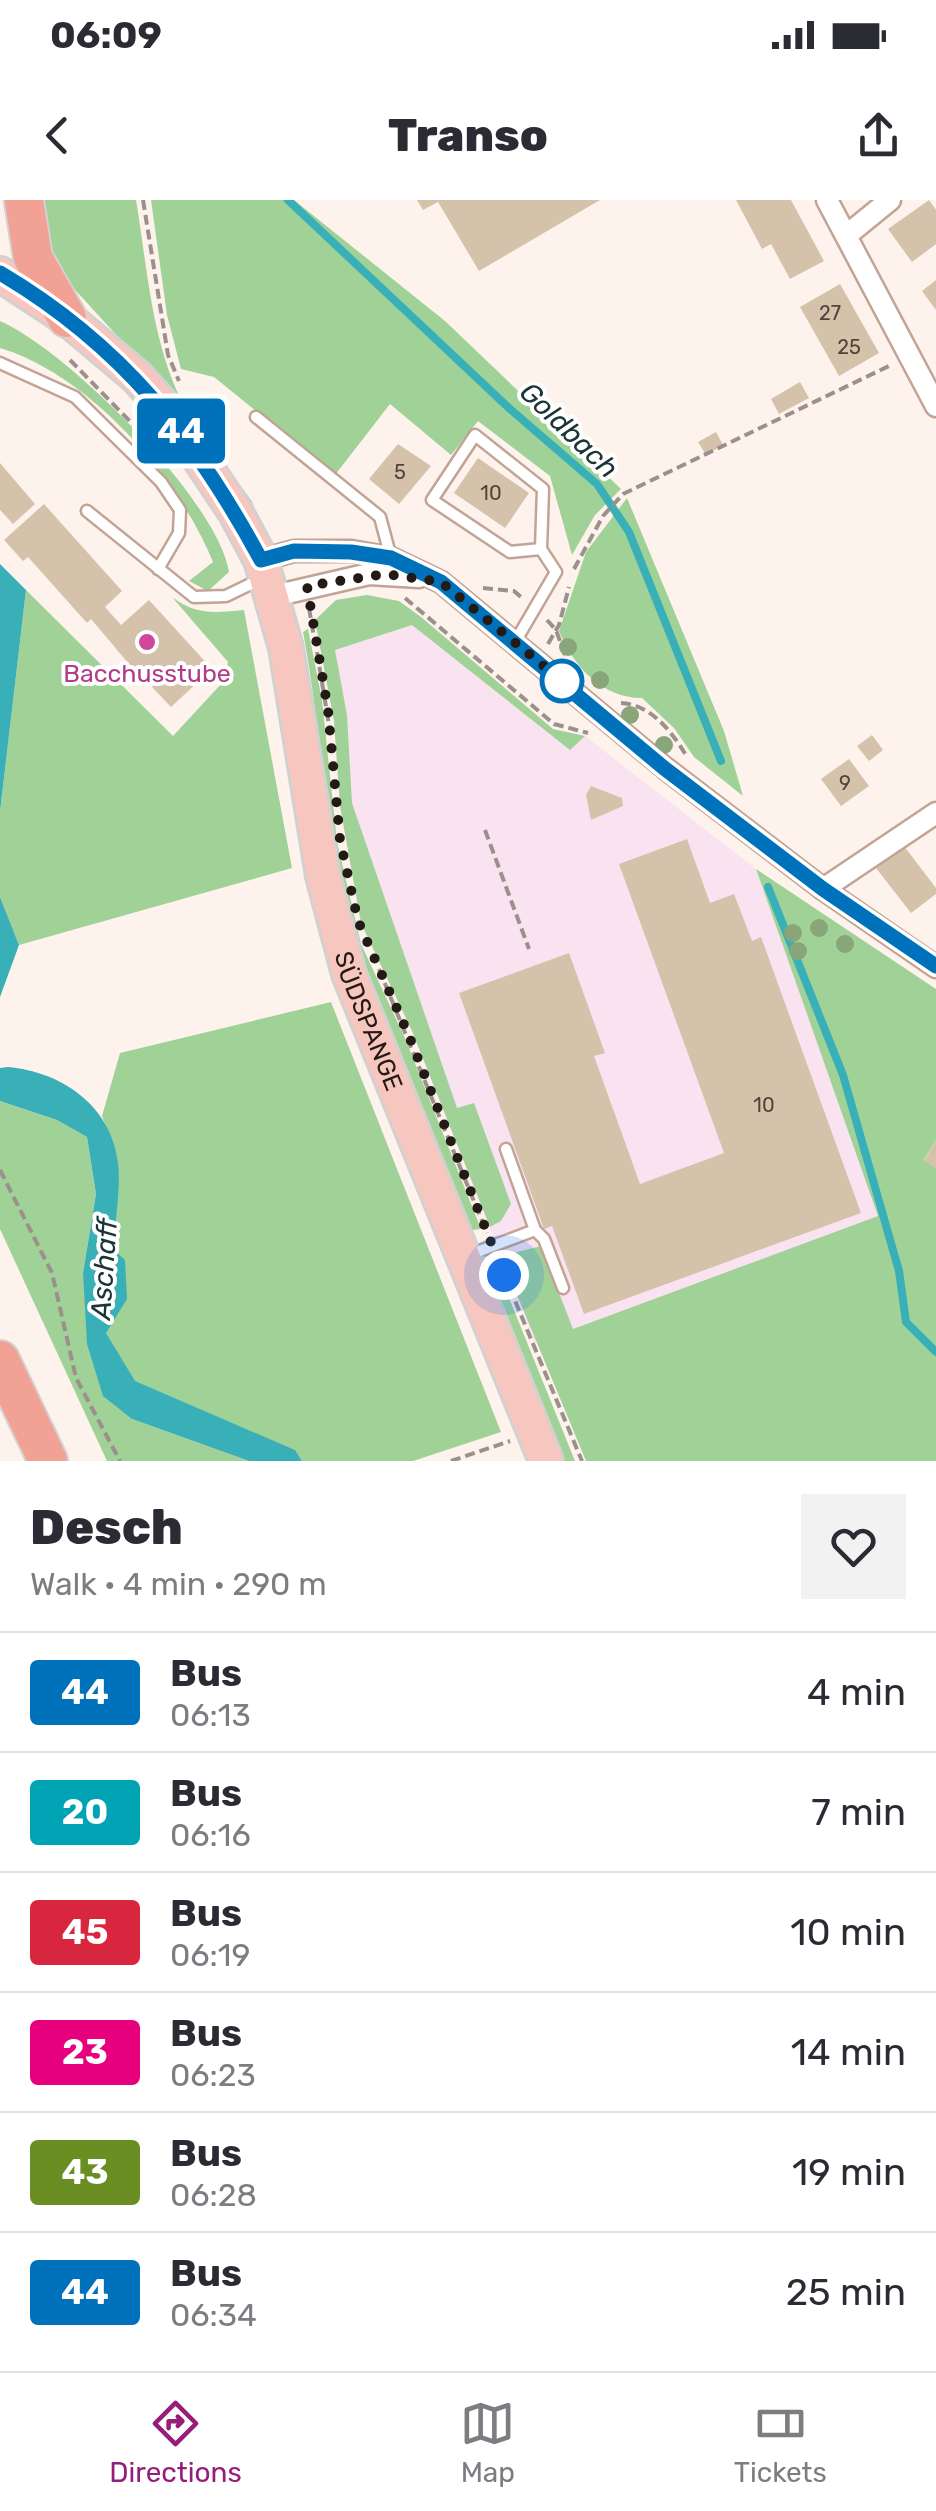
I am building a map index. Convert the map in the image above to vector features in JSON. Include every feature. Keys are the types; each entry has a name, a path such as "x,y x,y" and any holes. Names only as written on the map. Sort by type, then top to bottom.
{"highway":[{"path":"0,248 15,227 24,200"},
{"path":"24,200 33,258 67,318"},
{"path":"0,1360 48,1461"}],"main road":[{"name":"SÜDSPANGE","path":"0,274 67,318 136,377 170,414 236,513 267,577 324,876 349,974 478,1251 546,1461"}],"street":[{"path":"828,200 936,406"},
{"path":"847,235 890,200"},
{"path":"393,575 313,593 267,577 294,551 322,550 393,575 441,582 664,768 823,889 936,966"},
{"path":"823,889 936,813"}],"lane":[{"path":"0,363 75,397 161,482 180,510 180,534 158,568"},
{"path":"256,417 380,517 393,575"},
{"path":"516,642 556,572 541,549 543,488 475,435 432,500 510,552 541,549"},
{"path":"87,511 194,598 226,596 267,577"},
{"path":"506,1149 535,1230 544,1238 563,1288"},
{"path":"478,1251 535,1230"}],"path":[{"path":"144,200 168,354 181,386"},
{"path":"538,661 559,625 576,558 603,516 623,494 826,400 908,356"},
{"path":"393,575 554,724 596,738"},
{"path":"310,614 313,593"},
{"path":"313,593 310,614 331,747"},
{"path":"485,830 529,949"},
{"path":"372,954 478,1251 582,1461"},
{"path":"0,1170 52,1273 76,1378 120,1461"},
{"path":"451,1461 510,1441"}],"shaded area":[{"path":"367,595 399,601 553,729 585,736 756,869 879,1216 535,1343 412,1031 361,923 340,806 334,721 315,620 336,600"}],"green space":[{"path":"40,200 136,200 153,311 167,366 190,416 219,457 141,362 46,258"},
{"path":"151,200 294,200 445,321 621,489 595,515 572,555 550,476 478,421 451,455 390,404 335,475 214,377 181,369 167,315"},
{"path":"0,321 29,337 99,394 169,468 198,506 218,541 229,572 208,591 189,581 213,562 198,530 154,464 98,405 34,362 0,348"},
{"path":"222,461 237,481 253,503 250,505"},
{"path":"627,498 724,731 743,796 694,757 674,728 642,698 614,693 591,678 573,657 559,631 586,552"},
{"path":"26,590 173,736 223,682 228,662 172,597 206,611 244,610 292,868 19,945 0,897 0,812"},
{"path":"367,595 399,601 553,729 585,736 570,750 412,625 335,650 347,715 352,803 457,1108 474,1103 511,1204 501,1221 490,1227 412,1031 361,923 340,806 334,721 315,620 336,600"},
{"path":"308,629 322,700 337,842 361,944 405,1038 481,1229 472,1230 461,1216 380,1025 353,948 330,842 303,632"},
{"path":"756,869 936,989 936,1140 924,1160 936,1168 936,1461 586,1461 501,1256 541,1246 573,1329 878,1216"},
{"path":"331,1002 501,1432 413,1461 302,1461 294,1450 134,1381 105,1332 118,1161 102,1116 120,1053"},
{"path":"0,1101 57,1120 87,1137 96,1194 83,1273 132,1419 249,1461 107,1461 0,1229"},
{"path":"496,1266 575,1461 563,1461 486,1278"}],"water":[{"path":"0,564 26,590 0,812"},
{"path":"0,897 19,945 0,997"},
{"name":"Aschaff","path":"0,1068 46,1076 80,1095 105,1123 113,1141 119,1183 113,1249 125,1260 127,1299 106,1333 135,1381 295,1450 302,1461 249,1461 132,1419 103,1396 87,1344 83,1273 96,1194 87,1137 57,1120 0,1101"}],"building":[{"path":"417,200 600,200 479,271 438,202 423,210"},
{"path":"736,200 791,200 824,261 790,279 771,244 762,249"},
{"path":"929,200 936,210 936,244 912,262 888,229"},
{"path":"936,280 936,310 922,291"},
{"path":"840,284 879,353 839,376 800,307"},
{"path":"800,382 809,398 779,414 771,399"},
{"path":"716,432 723,445 706,455 698,442"},
{"path":"398,444 431,466 399,504 369,479"},
{"path":"478,458 529,493 505,528 454,493"},
{"path":"0,463 35,504 13,524 0,510"},
{"path":"44,504 122,591 105,607 121,625 149,600 212,669 171,707 152,687 159,680 155,675 145,683 91,619 87,623 28,557 23,561 4,540"},
{"path":"872,735 883,750 869,761 857,746"},
{"path":"849,759 869,786 841,806 821,779"},
{"path":"591,786 622,798 623,806 591,820 586,795"},
{"path":"687,839 710,903 734,894 752,941 761,937 861,1213 584,1314 552,1226 544,1229 459,993 569,953 605,1053 594,1056 640,1184 724,1153 619,864"},
{"path":"904,846 936,888 936,894 911,913 876,868"},
{"path":"936,1140 936,1168 924,1161"}],"waterway":[{"name":"Goldbach","path":"288,200 510,409 597,484 629,532 721,761"},
{"name":"Goldbach","path":"768,887 843,1075 899,1271 906,1322 936,1352"}],"bus line":[{"name":"44","path":"0,273 40,297 92,337 170,414 236,513 261,560 294,551 376,554 413,566 441,582 664,768 823,889 936,966"}],"place":[{"name":"Bacchusstube","path":"147,642"}],"route":[{"path":"504,1275 409,1036 358,921 340,840 328,710 307,586 369,574 441,582 562,681"}]}
